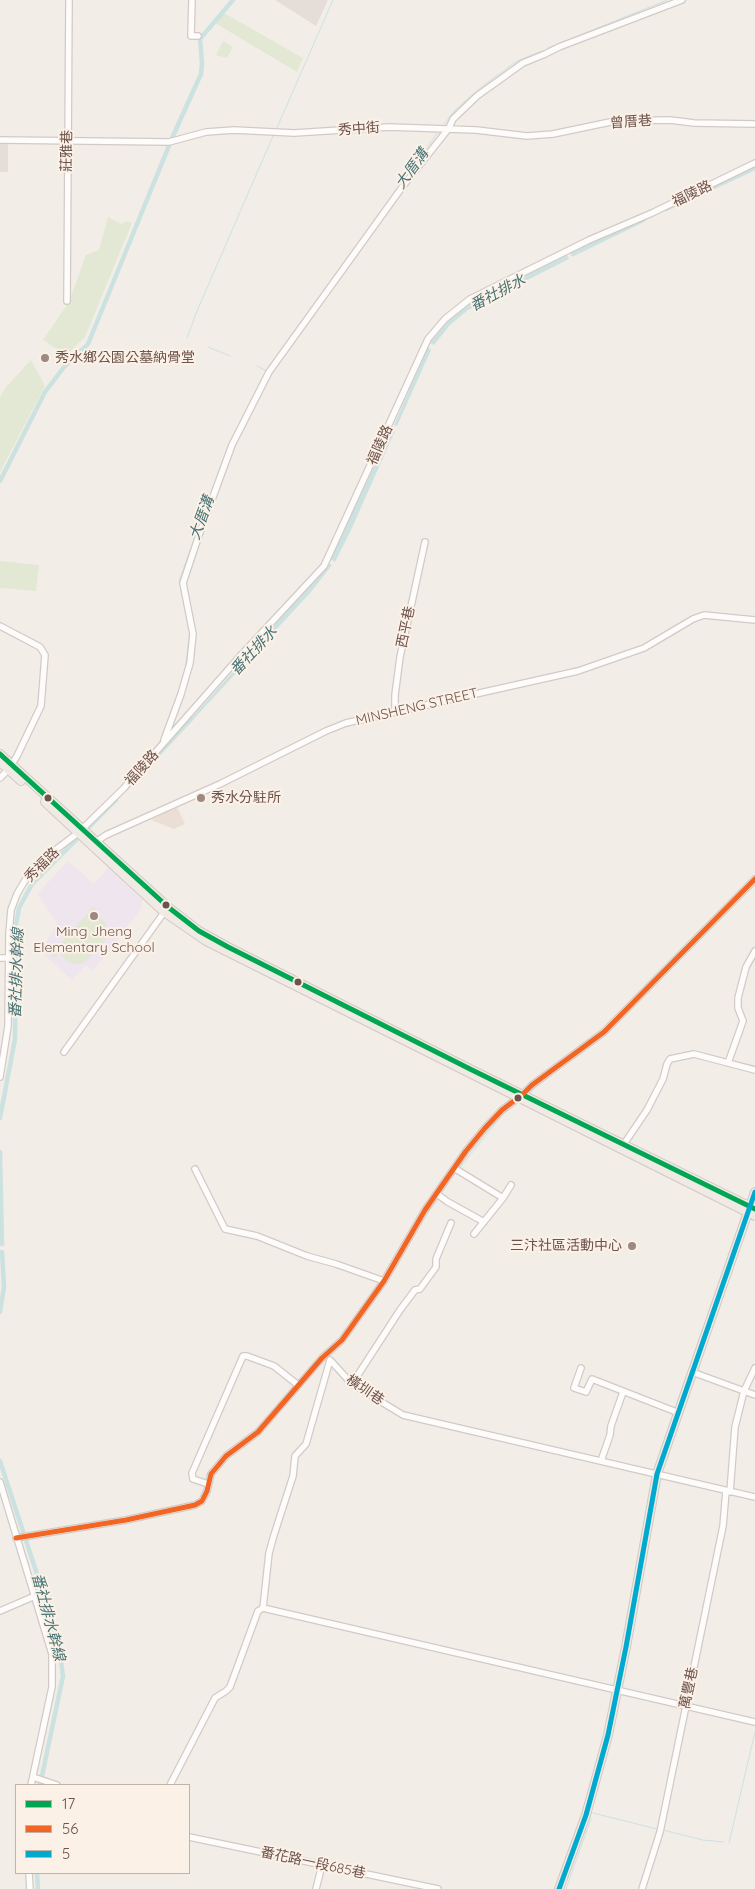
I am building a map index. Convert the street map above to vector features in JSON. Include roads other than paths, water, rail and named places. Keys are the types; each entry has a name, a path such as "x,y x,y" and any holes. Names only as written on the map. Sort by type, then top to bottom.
{"main road":[{"path":"0,754 35,792 134,879 166,910 206,935 293,983 752,1211"},
{"path":"0,762 10,767"},
{"path":"521,1096 624,1144 752,1211"},
{"path":"559,1889 586,1814 608,1735 657,1474 692,1372 752,1211 755,1192"}],"street":[{"name":"莊雅巷","path":"67,301 69,0"},
{"path":"192,0 191,36 198,36"},
{"path":"163,745 190,663 193,634 183,583 232,445 269,372 444,128 477,96 523,63 559,47 682,0"},
{"name":"曾厝巷","path":"444,128 508,135 546,134 615,121 670,120 694,123 755,124"},
{"name":"秀中街","path":"0,140 168,142 206,132 234,130 294,133 389,127 444,128"},
{"name":"福陵路","path":"82,833 163,745 242,654 294,600 327,560 428,339 445,319 470,299 589,240 652,213 755,163"},
{"name":"西平巷","path":"395,712 400,657 425,542"},
{"path":"327,560 335,564"},
{"name":"MINSHENG STREET","path":"94,843 346,723 578,671 644,648 693,619 704,615 755,620"},
{"path":"0,626 40,647 45,655 41,706 10,767 0,778"},
{"name":"秀福路","path":"0,1076 8,1026 11,910 17,894 27,877 50,854 82,833"},
{"path":"16,1538 126,1520 195,1505 202,1501 207,1491 211,1474 226,1456 258,1432 322,1358 342,1340 384,1281 410,1234 454,1168 485,1128 502,1110 532,1085 604,1032 755,879"},
{"path":"64,1052 166,910"},
{"path":"728,1063 743,1022 738,1008 738,998 746,967 755,951"},
{"path":"0,958 9,958"},
{"path":"624,1144 647,1110 663,1079 670,1059 694,1054 755,1070"},
{"path":"454,1168 504,1198"},
{"path":"194,1169 225,1229 257,1236 307,1256 384,1281"},
{"path":"474,1234 504,1198 511,1185"},
{"path":"437,1194 484,1222"},
{"path":"352,1384 400,1310 415,1290 420,1289 436,1267 436,1259 451,1224"},
{"path":"208,1484 192,1479 192,1472 243,1356 274,1366 298,1385"},
{"name":"橫圳巷","path":"171,1784 215,1698 230,1686 258,1611 263,1608 269,1553 293,1476 295,1456 306,1444 330,1360 352,1384 403,1415 728,1491"},
{"path":"581,1368 574,1388 586,1392 592,1379 679,1413"},
{"name":"萬豐巷","path":"642,1889 660,1832 723,1526 735,1427 744,1391 755,1368"},
{"path":"692,1372 755,1395"},
{"path":"601,1461 623,1392"},
{"path":"0,1482 52,1654 52,1687 31,1784"},
{"path":"728,1491 755,1497"},
{"path":"0,1611 35,1596"},
{"path":"263,1608 755,1722"},
{"path":"33,1777 53,1784"},
{"name":"番花路一段685巷","path":"190,1837 438,1889"},
{"path":"316,1889 322,1865"},
{"path":"29,1874 30,1889"}],"water":[{"path":"567,255 569,259 468,310 450,325 434,345 430,343 450,319 474,301"},
{"path":"428,347 431,350 397,426 394,425"},
{"path":"391,430 395,431 335,562 331,559"},
{"path":"329,564 332,565 311,592 188,725 188,722"}],"waterway":[{"path":"0,481 45,392 64,367 88,344 173,136 201,74 200,39 233,0"},
{"path":"276,130 333,0"},
{"name":"大厝溝","path":"548,48 667,0"},
{"name":"大厝溝","path":"442,127 456,109 484,85 517,61 542,51"},
{"name":"大厝溝","path":"307,314 438,132"},
{"path":"187,338 273,136"},
{"name":"番社排水","path":"666,209 755,168"},
{"name":"番社排水","path":"573,254 643,220"},
{"name":"大厝溝","path":"266,371 303,319"},
{"path":"208,347 230,356"},
{"path":"257,366 265,370"},
{"name":"大厝溝","path":"255,393 265,374"},
{"name":"大厝溝","path":"179,581 226,453"},
{"name":"大厝溝","path":"180,585 186,614"},
{"name":"大厝溝","path":"185,671 190,630"},
{"name":"大厝溝","path":"159,744 178,694"},
{"name":"番社排水","path":"140,774 191,719"},
{"name":"番社排水幹線","path":"0,1118 15,1039 16,925 19,908 32,884 116,800"},
{"path":"712,926 755,885"},
{"path":"528,1094 606,1035 673,966"},
{"path":"459,1169 503,1114 519,1102"},
{"name":"番社排水幹線","path":"0,1152 2,1244"},
{"path":"441,1193 456,1172"},
{"path":"417,1228 438,1199"},
{"name":"番社排水幹線","path":"0,1312 4,1287 2,1252"},
{"name":"番社排水幹線","path":"0,1461 49,1611 61,1661 63,1676 42,1776"},
{"path":"729,1843 755,1732"},
{"path":"593,1813 657,1829"},
{"path":"566,1889 591,1819"},
{"path":"663,1830 703,1840 724,1842"},
{"name":"番社排水幹線","path":"37,1874 38,1889"}],"place":[{"name":"秀水鄉公園公墓納骨堂","path":"45,358"},
{"name":"秀水分駐所","path":"201,798"},
{"name":"Ming Jheng Elementary School","path":"94,916"},
{"name":"三汴社區活動中心","path":"632,1246"}]}
